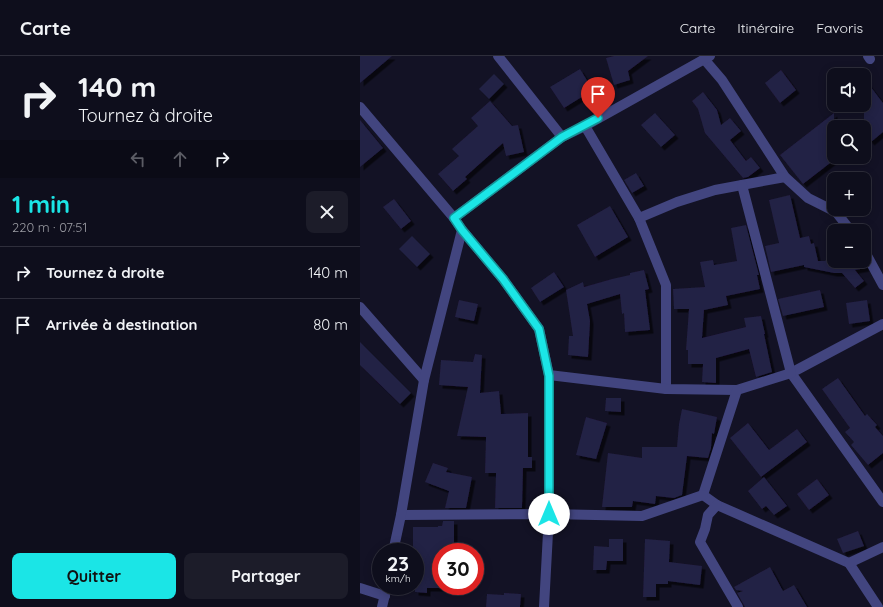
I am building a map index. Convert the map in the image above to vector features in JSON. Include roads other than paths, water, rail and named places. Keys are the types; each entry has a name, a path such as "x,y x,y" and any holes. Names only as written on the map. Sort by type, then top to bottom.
{"street":[{"path":"498,56 562,137"},
{"path":"454,218 562,137 585,126 707,58 785,177 808,198 836,212 845,224"},
{"path":"360,107 454,218 462,230 503,279 539,329 549,376 549,514 544,607"},
{"path":"585,126 639,218 666,285 666,389"},
{"path":"639,218 677,202 715,190 785,177"},
{"path":"742,185 791,373 883,502"},
{"path":"395,543 424,380 462,230"},
{"path":"871,263 883,285"},
{"path":"360,307 424,380"},
{"path":"549,376 666,389 737,390 791,373 883,324"},
{"path":"703,495 737,390"},
{"path":"401,515 549,514 642,516 703,495"},
{"path":"703,495 717,505 849,563 878,607"},
{"path":"717,505 708,515 700,542 738,607"},
{"path":"849,563 883,547"},
{"path":"360,588 372,589"},
{"path":"382,607 385,595"}]}
